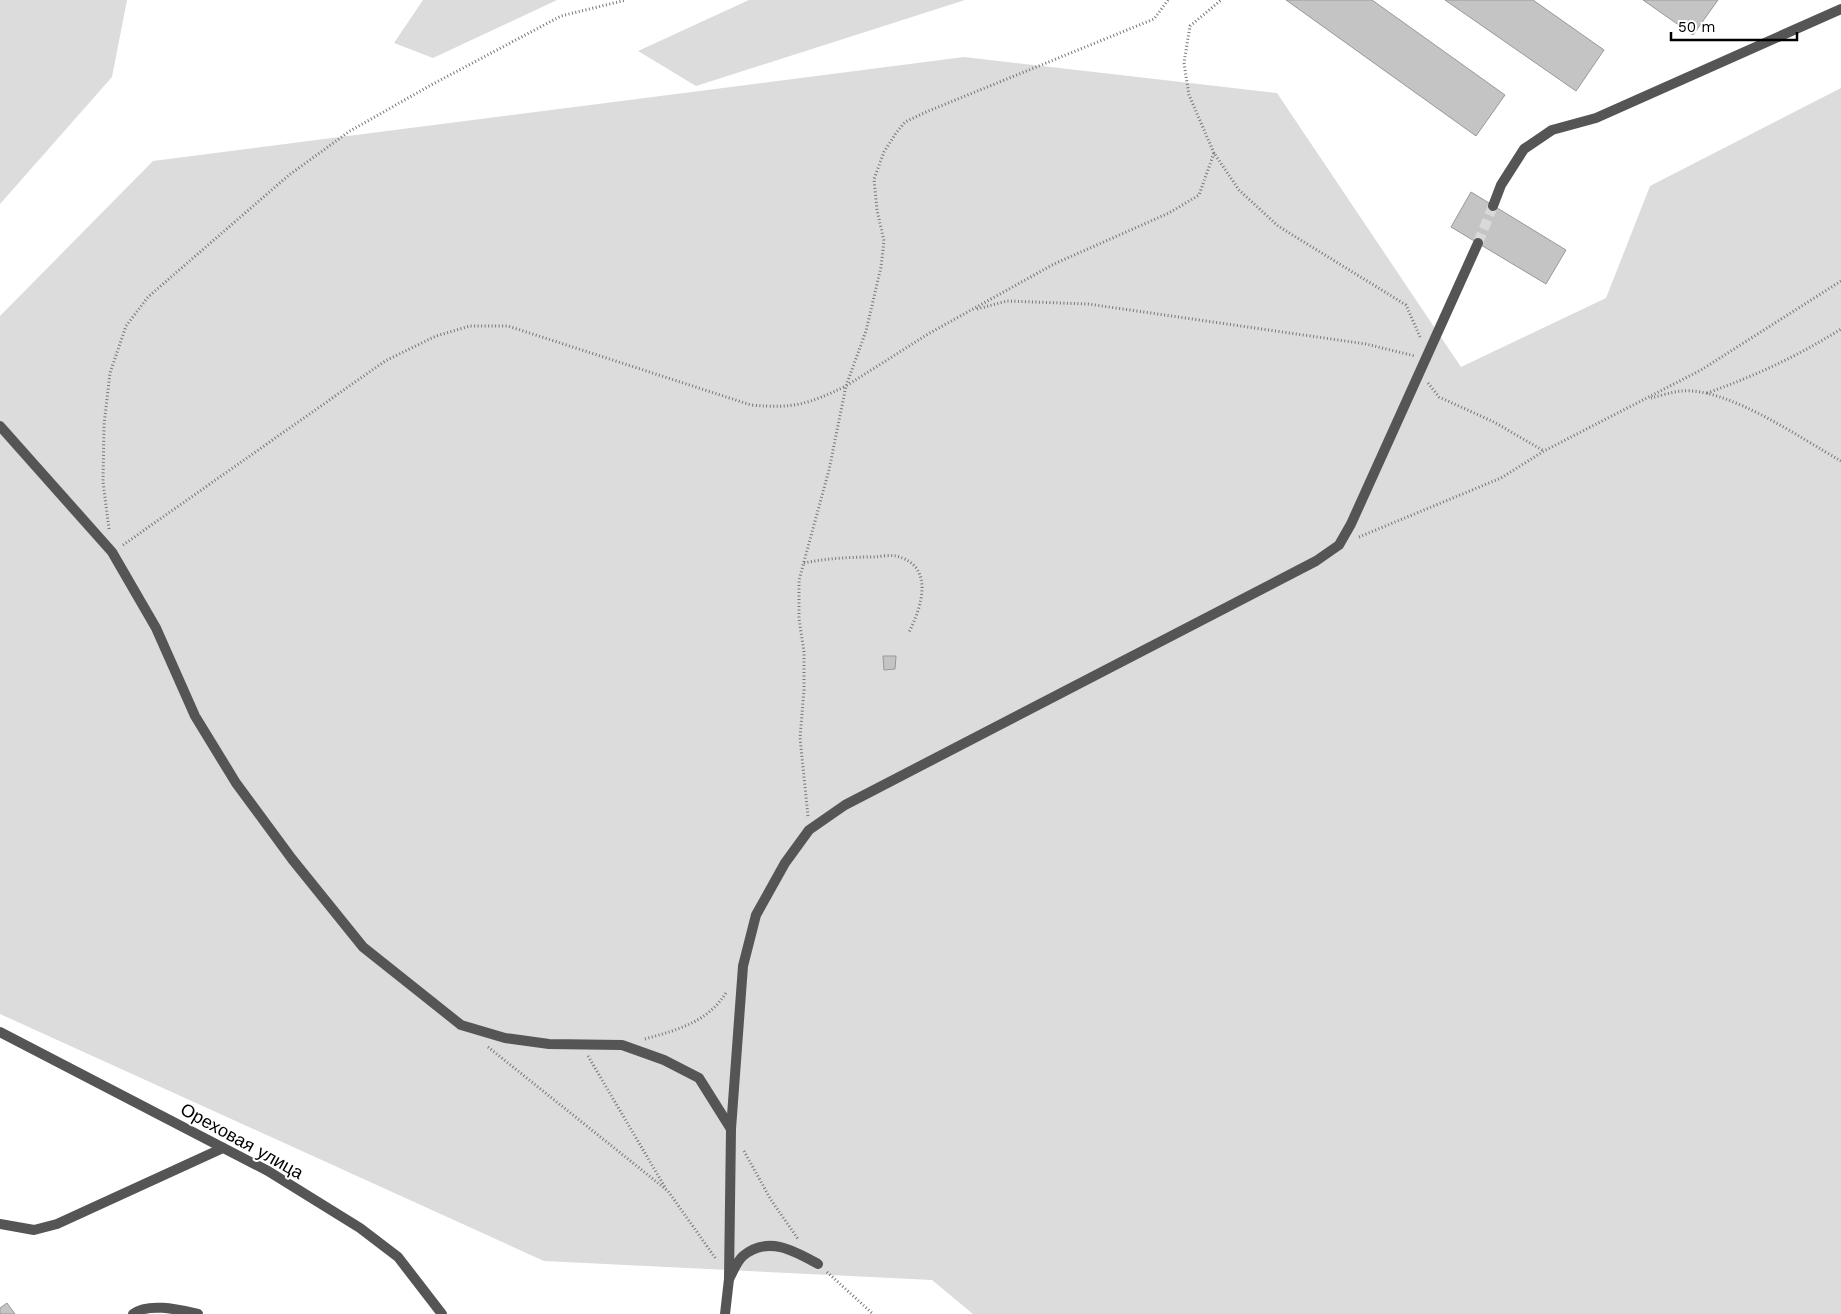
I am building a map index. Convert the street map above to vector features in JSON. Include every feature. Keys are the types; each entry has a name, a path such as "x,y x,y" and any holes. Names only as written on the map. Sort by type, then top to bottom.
{"street":[{"path":"1493,206 1502,185 1524,149 1552,130 1596,118 1841,8"},
{"path":"726,1314 729,1279 731,1129 743,966 756,915 785,863 809,830 845,804 1316,561 1339,545 1351,524 1478,243"},
{"path":"0,426 112,552 156,628 195,716 236,782 292,859 363,946 460,1025 505,1038 549,1044 622,1044 664,1060 699,1078 731,1129"},
{"name":"Ореховая улица","path":"0,1032 268,1171 360,1228 398,1257 442,1314"},
{"path":"0,1224 34,1230 57,1224 223,1148"},
{"path":"729,1279 743,1256 766,1245 790,1248 818,1264"},
{"path":"133,1314 138,1310 169,1307 198,1314"}],"path":[{"path":"626,0 561,16 431,85 350,131 289,175 148,297 126,326 110,373 104,425 103,482 112,552 385,361 436,336 470,326 508,326 752,405 780,408 810,403 846,386 971,310 1054,264 1169,213 1191,200 1198,195 1214,153"},
{"path":"809,830 800,738 804,690 804,652 799,619 799,580 829,470 846,386 866,331 882,268 884,241 877,210 874,179 884,152 905,122 1154,19 1168,0"},
{"path":"1221,0 1190,26 1184,63 1189,95 1214,153 1239,190 1278,226 1406,305 1419,332 1428,382 1438,397 1494,422 1544,451"},
{"path":"1339,545 1501,478 1544,451 1701,370 1841,281"},
{"path":"971,310 1007,301 1088,304 1366,344 1424,359"},
{"path":"1704,394 1766,371 1841,329"},
{"path":"1645,399 1681,391 1704,394 1739,405 1841,461"},
{"path":"804,563 831,558 896,556 914,565 922,578 923,598 909,632"},
{"path":"622,1044 677,1030 708,1015 728,989"},
{"path":"482,1042 668,1191"},
{"path":"580,1043 668,1191 729,1279"},
{"path":"731,1129 771,1200 801,1243"},
{"path":"818,1264 873,1314"}],"shaded area":[{"path":"0,0 127,0 112,77 0,204"},
{"path":"423,0 557,0 433,58 394,43"},
{"path":"749,0 965,0 696,86 638,51"},
{"path":"964,57 1277,93 1461,367 1606,298 1650,186 1841,88 1841,1314 973,1314 932,1280 544,1261 0,1014 0,316 153,161"}],"building":[{"path":"1286,0 1372,0 1505,95 1476,136"},
{"path":"1445,0 1533,0 1604,50 1576,91"},
{"path":"1643,0 1718,0 1693,35"},
{"path":"1471,192 1566,250 1546,284 1451,227"},
{"path":"883,656 896,656 895,669 884,670"},
{"path":"7,1303 15,1314 0,1314 0,1308"}],"tunnel":[{"path":"1478,243 1493,206"}]}
